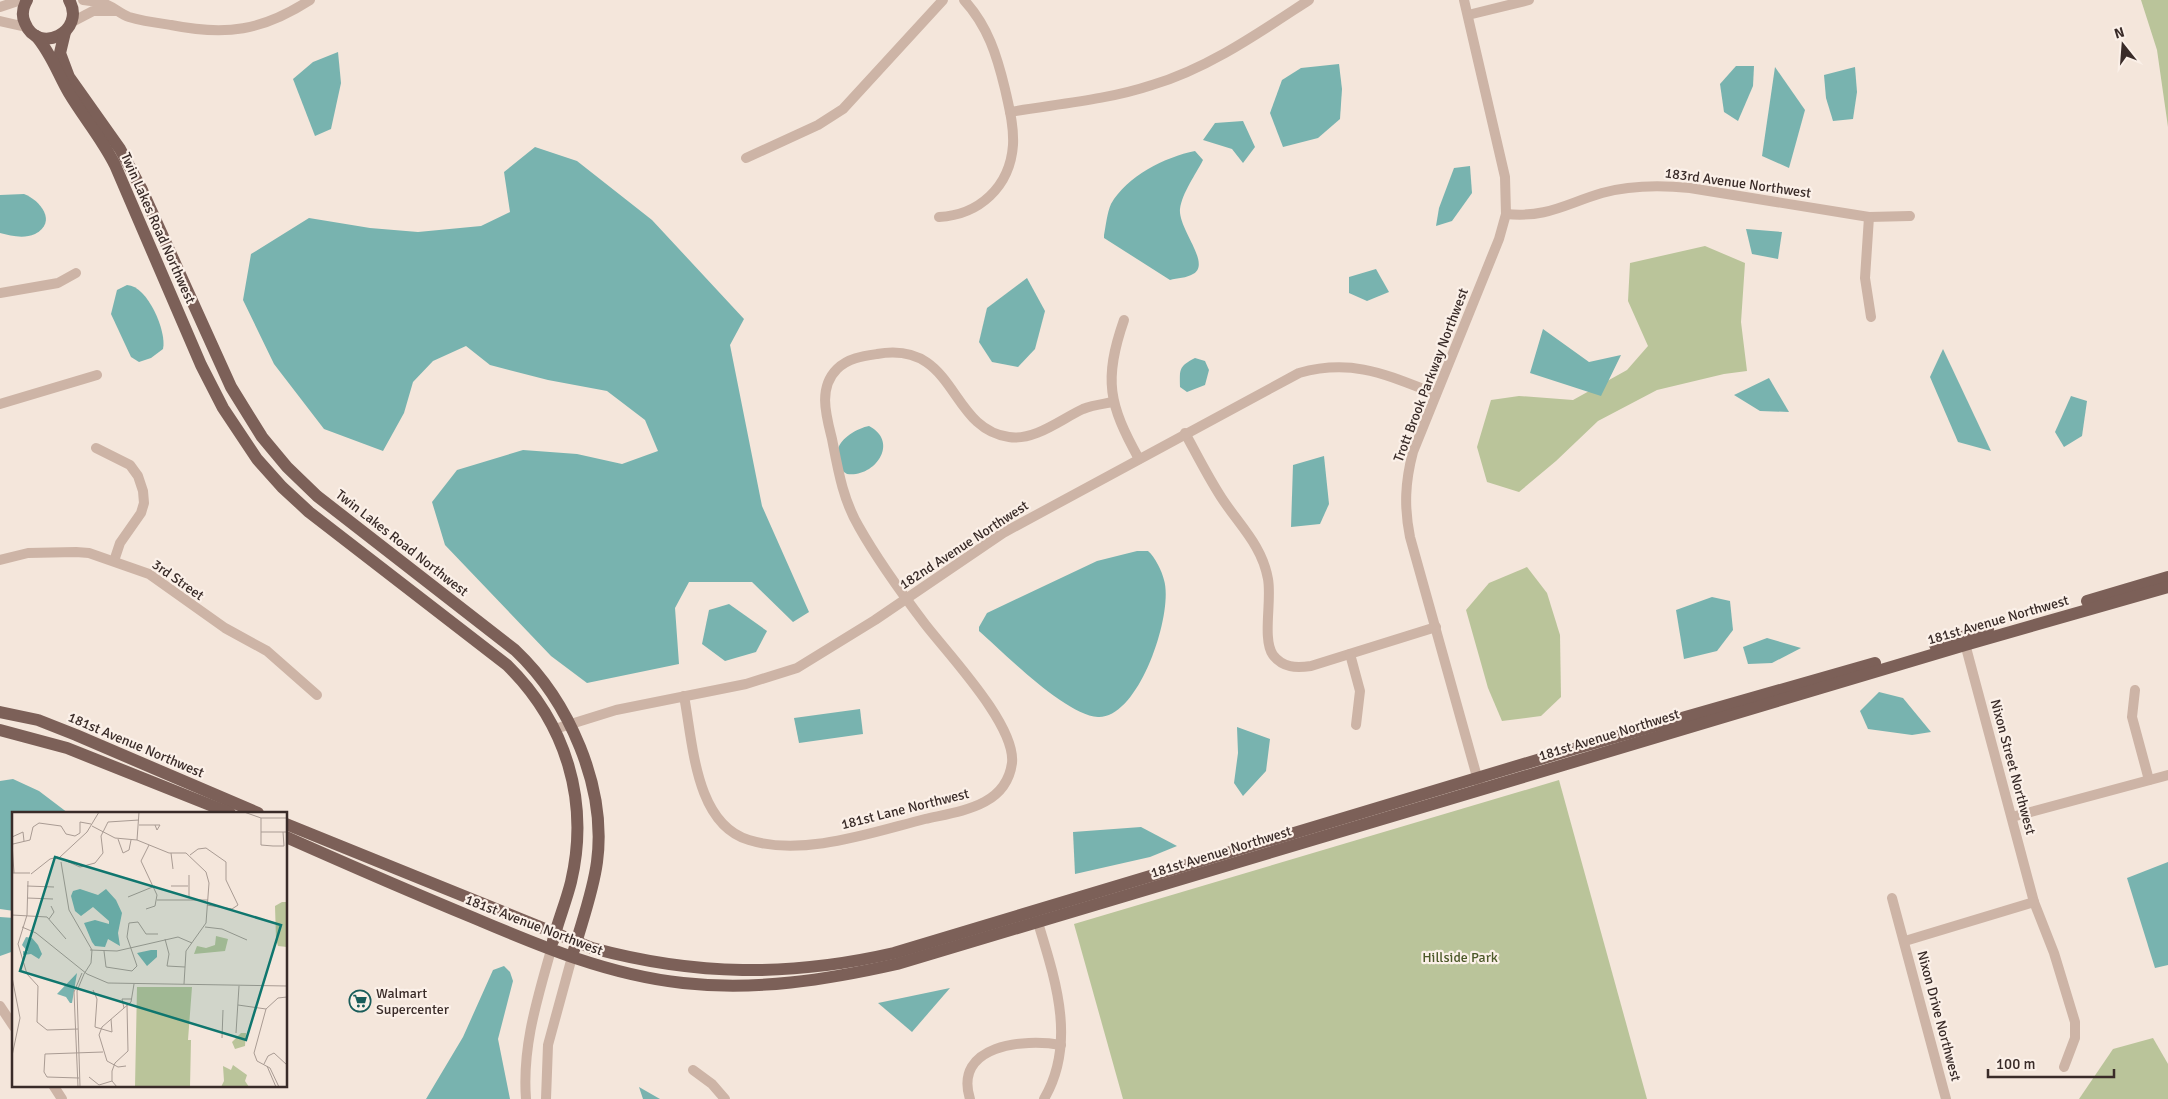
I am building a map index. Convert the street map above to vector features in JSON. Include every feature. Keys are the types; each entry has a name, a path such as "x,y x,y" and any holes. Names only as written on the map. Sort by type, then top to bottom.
{"main road":[{"path":"26,27 23,11 27,0"},
{"name":"Twin Lakes Road Northwest","path":"69,0 74,13 60,53 69,77 120,149 141,188 227,378 262,436 287,467 317,496 515,650 551,690 570,722 592,786 598,842 594,879 572,957"},
{"name":"Twin Lakes Road Northwest","path":"26,27 36,36 50,55 70,95 104,143 201,365 223,408 246,443 282,487 309,512 507,665 533,694 555,729 572,775 576,793 577,829 571,882 551,950"},
{"path":"36,36 51,39 69,27"},
{"name":"181st Avenue Northwest","path":"288,838 551,950 624,972 683,983 767,985 847,976 897,964 1036,917 2168,577"},
{"name":"181st Avenue Northwest","path":"1479,784 1965,642 2168,587"},
{"name":"181st Avenue Northwest","path":"0,712 38,720 256,812"},
{"name":"181st Avenue Northwest","path":"0,730 33,737 73,750 228,812"},
{"name":"181st Avenue Northwest","path":"288,825 576,942 635,959 685,967 737,970 802,969 845,964 1036,917"}],"street":[{"path":"0,7 22,0"},
{"path":"83,0 105,4 136,19 189,30 217,32 260,25 286,15 310,0"},
{"path":"746,158 818,125 843,108 944,0"},
{"path":"939,217 954,216 984,203 998,188 1012,154 1010,112 999,63 990,38 964,0"},
{"path":"1289,0 1295,9"},
{"path":"1010,112 1126,92 1168,80 1230,50 1309,0"},
{"name":"Trott Brook Parkway Northwest","path":"1464,0 1505,177 1506,214 1499,239 1413,452 1406,483 1405,501 1410,537 1479,784"},
{"path":"1468,15 1529,0"},
{"path":"69,27 93,11 117,11"},
{"path":"0,21 26,27"},
{"name":"183rd Avenue Northwest","path":"1506,214 1542,214 1614,190 1660,185 1690,188 1869,217 1910,216"},
{"path":"1869,217 1865,278 1871,317"},
{"path":"0,293 51,284 76,273"},
{"path":"1124,320 1114,354 1111,377 1113,402 1121,426 1139,459"},
{"name":"181st Lane Northwest","path":"684,696 706,799 720,822 742,838 776,845 812,844 852,837 986,802 1006,782 1012,765 1010,745 988,705 907,598 860,530 846,500 824,398 829,382 837,368 851,359 884,352 902,352 919,357 934,366 981,425 993,433 1008,437 1029,435 1087,408 1113,402"},
{"name":"182nd Avenue Northwest","path":"555,729 570,722 616,710 755,682 797,668 821,655 1003,533 1185,433 1300,373 1329,366 1370,370 1436,394"},
{"path":"0,404 96,375"},
{"path":"1185,433 1220,496 1245,528 1260,552 1268,581 1270,607 1267,638 1274,656 1289,666 1299,668 1436,627"},
{"path":"96,448 130,465 138,476 143,491 144,503 141,513 120,543 114,561"},
{"name":"3rd Street","path":"0,560 28,553 68,551 89,553 149,574 225,628 267,651 317,695"},
{"name":"Nixon Street Northwest","path":"1965,642 2034,902 2054,953 2074,1022 2074,1038 2064,1067"},
{"path":"1350,654 1360,691 1356,725"},
{"path":"2135,690 2132,716 2149,780"},
{"path":"2012,817 2168,775"},
{"name":"Nixon Drive Northwest","path":"1892,898 1946,1099"},
{"path":"1905,941 2034,902"},
{"path":"1036,917 1062,1015 1061,1045 1054,1076 1044,1099"},
{"name":"Twin Lakes Road Northwest","path":"526,1099 525,1065 529,1030 551,950"},
{"name":"Twin Lakes Road Northwest","path":"546,1099 548,1044 572,957"},
{"path":"0,1006 12,1024"},
{"path":"970,1099 966,1082 968,1073 987,1052 1023,1042 1061,1045"},
{"path":"693,1070 712,1084 725,1099"},
{"path":"54,1086 62,1099"}],"green space":[{"path":"2141,0 2168,0 2168,127 2157,50"},
{"path":"1705,246 1745,263 1741,322 1747,371 1724,374 1657,390 1598,421 1556,461 1519,492 1487,482 1477,447 1491,400 1519,396 1573,400 1627,370 1648,346 1628,301 1630,263"},
{"path":"1527,567 1547,593 1560,635 1561,697 1541,716 1502,721 1488,688 1466,610 1489,583"},
{"name":"Hillside Park","path":"1559,780 1647,1099 1123,1099 1074,924"},
{"path":"2153,1038 2168,1064 2168,1099 2079,1099 2113,1049"}],"water":[{"path":"338,52 341,83 331,129 315,136 293,79 313,62"},
{"path":"1339,64 1342,89 1340,119 1318,138 1283,147 1270,113 1282,80 1301,68"},
{"path":"1736,66 1754,66 1753,86 1738,121 1724,112 1720,84"},
{"path":"1775,67 1805,110 1789,168 1762,156"},
{"path":"1855,67 1857,92 1853,119 1833,121 1826,98 1824,75"},
{"path":"1243,121 1255,147 1243,163 1232,149 1203,140 1215,123"},
{"path":"535,147 577,161 652,220 744,319 730,345 762,506 809,612 793,622 752,582 689,582 675,608 679,664 587,683 551,656 445,545 432,502 457,470 523,450 577,454 622,464 658,451 645,420 607,391 548,380 490,365 466,346 433,361 413,382 404,413 383,451 324,429 274,364 243,300 251,254 309,218 370,228 418,232 481,226 510,212 504,172"},
{"path":"1195,151 1203,160 1186,190 1180,209 1184,226 1197,254 1198,269 1191,275 1170,280 1104,238 1108,211 1118,194 1148,169 1171,158"},
{"path":"1470,166 1472,193 1452,221 1436,226 1439,208 1454,168"},
{"path":"24,194 41,206 46,218 42,229 31,236 18,237 0,233 0,195"},
{"path":"1746,229 1782,232 1778,259 1752,254"},
{"path":"1376,269 1389,292 1367,301 1349,293 1349,277"},
{"path":"1027,278 1045,311 1035,349 1018,367 992,362 979,342 987,308"},
{"path":"127,285 135,287 149,301 162,332 163,349 151,358 139,362 131,357 111,314 117,290"},
{"path":"1543,329 1589,362 1621,355 1601,396 1530,373"},
{"path":"1943,349 1991,451 1958,442 1930,377"},
{"path":"1195,358 1205,361 1209,370 1205,385 1187,392 1180,387 1180,372 1185,364"},
{"path":"1769,378 1789,412 1760,411 1734,395"},
{"path":"2071,396 2087,401 2082,436 2064,447 2055,432"},
{"path":"869,426 878,433 883,441 880,458 867,470 857,474 847,474 841,470 838,454 839,446 850,434"},
{"path":"1324,456 1329,504 1320,524 1291,527 1293,465"},
{"path":"1137,551 1148,551 1156,560 1162,573 1166,595 1164,616 1150,662 1140,683 1127,701 1113,713 1098,717 1084,714 1069,706 1052,695 979,631 979,627 987,613 1097,561"},
{"path":"1712,597 1730,601 1733,630 1717,651 1684,659 1676,610"},
{"path":"729,604 767,631 756,652 725,661 702,644 709,610"},
{"path":"1767,638 1801,648 1772,663 1748,664 1743,647"},
{"path":"1879,692 1903,698 1931,732 1912,735 1868,729 1860,711"},
{"path":"860,709 863,734 799,743 794,718"},
{"path":"1237,727 1270,739 1266,771 1243,796 1234,783 1238,753"},
{"path":"13,779 39,791 67,812 12,812 12,911 0,909 0,781"},
{"path":"1141,827 1177,846 1150,857 1075,874 1073,832"},
{"path":"2168,862 2168,965 2155,968 2127,878"},
{"path":"0,917 12,918 12,952 0,956"},
{"path":"504,966 510,972 513,981 498,1039 510,1099 426,1099 463,1037 493,970"},
{"path":"950,988 912,1032 878,1003"},
{"path":"639,1087 660,1099 643,1099"}],"place":[{"name":"Walmart Supercenter","path":"360,1001"}]}
